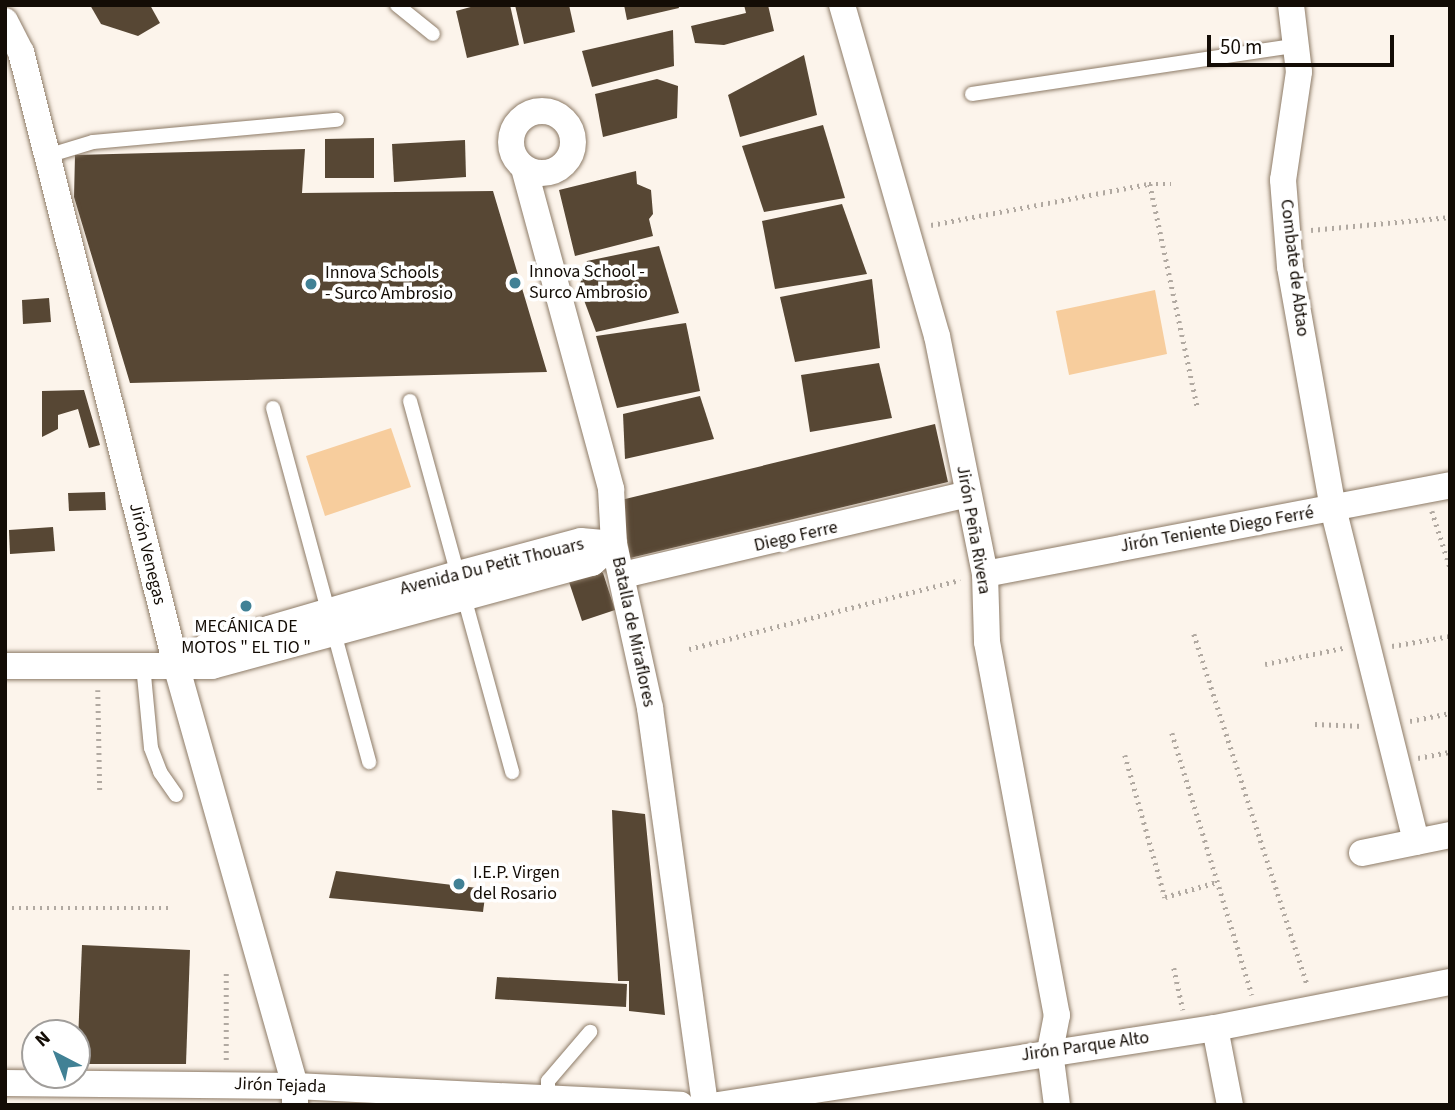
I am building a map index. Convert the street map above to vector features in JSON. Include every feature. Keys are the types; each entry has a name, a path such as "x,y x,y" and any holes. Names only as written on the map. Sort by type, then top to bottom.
{"street":[{"name":"Jirón Peña Rivera","path":"842,5 937,336 985,574 987,642 1057,1015 1049,1052 1057,1105"},
{"name":"Combate de Abtao","path":"1291,5 1299,45 1297,92 1283,180 1287,232 1333,508 1416,842"},
{"name":"Jirón Venegas","path":"5,21 21,52 176,665 295,1095"},
{"name":"Batalla de Miraflores","path":"524,168 611,489 614,544 623,575 650,708 705,1105"},
{"name":"Jirón Teniente Diego Ferré","path":"985,574 1438,487"},
{"name":"Diego Ferre","path":"623,575 968,495"},
{"name":"Avenida Du Petit Thouars","path":"5,666 212,666 330,622 461,585 592,563 614,544"},
{"path":"1362,853 1450,835"},
{"name":"Jirón Parque Alto","path":"718,1105 1215,1028 1450,982"},
{"path":"1215,1028 1230,1105"},
{"name":"Jirón Tejada","path":"5,1083 225,1085 295,1095 435,1099 548,1098 681,1105"}],"lane":[{"path":"397,5 433,34"},
{"path":"972,94 1299,45"},
{"path":"47,156 93,142 338,120"},
{"path":"410,401 512,772"},
{"path":"273,408 369,762"},
{"path":"143,665 151,748 160,772 176,796"},
{"path":"548,1098 548,1081 590,1032"}],"path":[{"path":"1149,184 1198,409"},
{"path":"907,230 1149,184 1171,184"},
{"path":"1287,232 1450,217"},
{"path":"1438,487 1450,567"},
{"path":"688,649 985,574"},
{"path":"1194,634 1315,1008"},
{"path":"1265,664 1368,646 1450,636"},
{"path":"99,666 100,794"},
{"path":"1172,733 1259,1019"},
{"path":"1125,754 1166,897 1217,882"},
{"path":"5,908 173,908"},
{"path":"1174,968 1188,1032"},
{"path":"225,1085 226,970"}],"shaded area":[{"path":"1155,290 1167,354 1069,375 1056,311"},
{"path":"391,428 411,487 325,516 306,456"}],"building":[{"path":"90,5 150,5 160,23 138,36 101,24"},
{"path":"478,5 510,5 519,45 467,58 456,11"},
{"path":"515,5 569,5 575,32 524,44"},
{"path":"624,5 678,5 679,8 627,20"},
{"path":"744,5 768,5 774,31 724,45 695,43 691,26 746,13"},
{"path":"673,30 674,66 592,87 582,51"},
{"path":"804,55 817,115 740,137 728,95"},
{"path":"657,79 678,86 677,118 603,137 595,94"},
{"path":"823,125 845,198 764,212 742,146"},
{"path":"374,138 374,178 325,178 325,139"},
{"path":"465,140 466,177 394,182 392,144"},
{"name":"Innova Schools - Surco Ambrosio","path":"305,149 302,193 493,191 547,372 130,383 74,197 75,155"},
{"path":"636,171 637,184 651,190 653,214 649,219 653,236 575,256 559,190"},
{"path":"842,204 867,274 775,289 762,221"},
{"path":"659,246 679,313 596,332 579,287 587,261"},
{"path":"872,279 880,348 795,362 780,297"},
{"path":"49,298 51,322 23,324 22,300"},
{"path":"686,323 700,391 617,408 596,336"},
{"path":"879,363 892,418 810,432 801,375"},
{"path":"84,390 100,445 89,448 78,409 58,415 58,429 42,437 42,391"},
{"path":"700,396 714,439 625,459 623,414"},
{"path":"935,424 948,482 630,558 621,500"},
{"path":"105,492 106,510 69,511 68,493"},
{"path":"53,527 55,551 10,554 9,530"},
{"path":"594,568 603,573 615,610 582,621 567,576"},
{"path":"612,810 645,814 665,1015 629,1011 629,981 618,981"},
{"path":"336,871 486,889 483,912 329,898"},
{"path":"82,945 190,950 186,1064 91,1064 91,1019 79,1019"},
{"path":"497,977 627,984 626,1007 495,999"}],"place":[{"name":"Innova School - Surco Ambrosio","path":"515,283"},
{"name":"Innova Schools - Surco Ambrosio","path":"311,284"},
{"name":"MECÁNICA DE MOTOS \" EL TIO \"","path":"246,606"},
{"name":"I.E.P. Virgen del Rosario","path":"459,884"}]}
